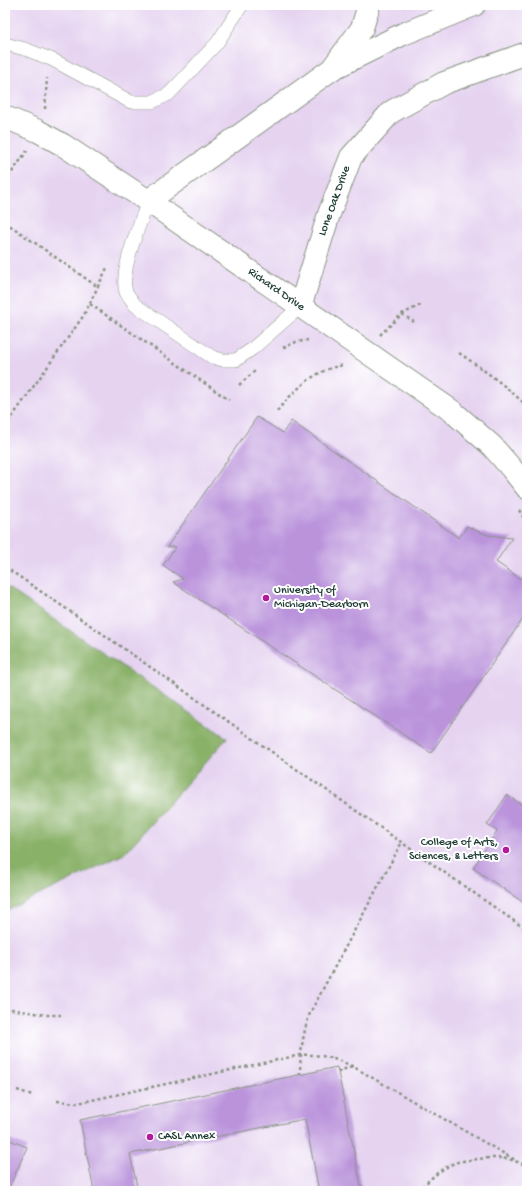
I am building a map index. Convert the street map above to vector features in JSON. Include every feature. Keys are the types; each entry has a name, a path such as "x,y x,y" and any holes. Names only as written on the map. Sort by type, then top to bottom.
{"street":[{"path":"332,69 362,28 369,5"},
{"path":"148,201 332,69 403,34 474,5"},
{"name":"Lone Oak Drive","path":"300,307 329,214 351,157 391,112 444,82 527,54"},
{"name":"Richard Drive","path":"5,117 38,131 63,145 148,201 452,411 492,446 527,488"}],"lane":[{"path":"5,44 25,49 53,60 131,102 152,102 169,94 207,54 217,43 242,5"},
{"path":"148,201 129,256 125,276 126,292 135,304 212,356 223,360 236,360 252,349 300,307"}],"path":[{"path":"44,115 47,75"},
{"path":"5,182 28,150"},
{"path":"5,222 98,287"},
{"path":"5,427 84,315 108,266"},
{"path":"90,304 229,400"},
{"path":"375,339 402,314 421,305"},
{"path":"402,314 414,322"},
{"path":"277,353 283,348 296,342 312,339"},
{"path":"459,353 507,388 527,406"},
{"path":"277,411 291,394 309,379 325,370 342,365 349,365"},
{"path":"239,384 261,366"},
{"path":"519,509 527,523"},
{"path":"5,567 527,930"},
{"path":"300,1074 300,1055 310,1012 402,842"},
{"path":"5,1008 61,1015"},
{"path":"57,1101 78,1103 300,1055 315,1054 352,1066 527,1166"},
{"path":"338,1072 352,1066"},
{"path":"17,1090 32,1095"},
{"path":"418,1191 436,1174 455,1163 480,1158 500,1157 515,1160"}],"shaded area":[{"name":"University of Michigan-Dearborn","path":"5,5 527,5 527,1191 5,1191"}],"green space":[{"path":"5,586 227,738 124,854 8,910 5,909"}],"building":[{"path":"257,417 283,433 291,421 459,538 467,526 488,535 512,538 496,562 527,583 527,613 431,753 173,582 183,579 163,565 176,547 167,547"},
{"name":"College of Arts, Sciences, & Letters","path":"507,795 527,808 527,905 473,868 497,831 487,825"},
{"name":"CASL Annex","path":"337,1067 362,1191 319,1191 305,1119 130,1154 138,1191 94,1191 80,1120"},
{"path":"5,1138 27,1147 8,1191 5,1191"}],"place":[{"name":"University of Michigan-Dearborn","path":"266,598"},
{"name":"College of Arts, Sciences, & Letters","path":"506,850"},
{"name":"CASL Annex","path":"150,1137"}]}
